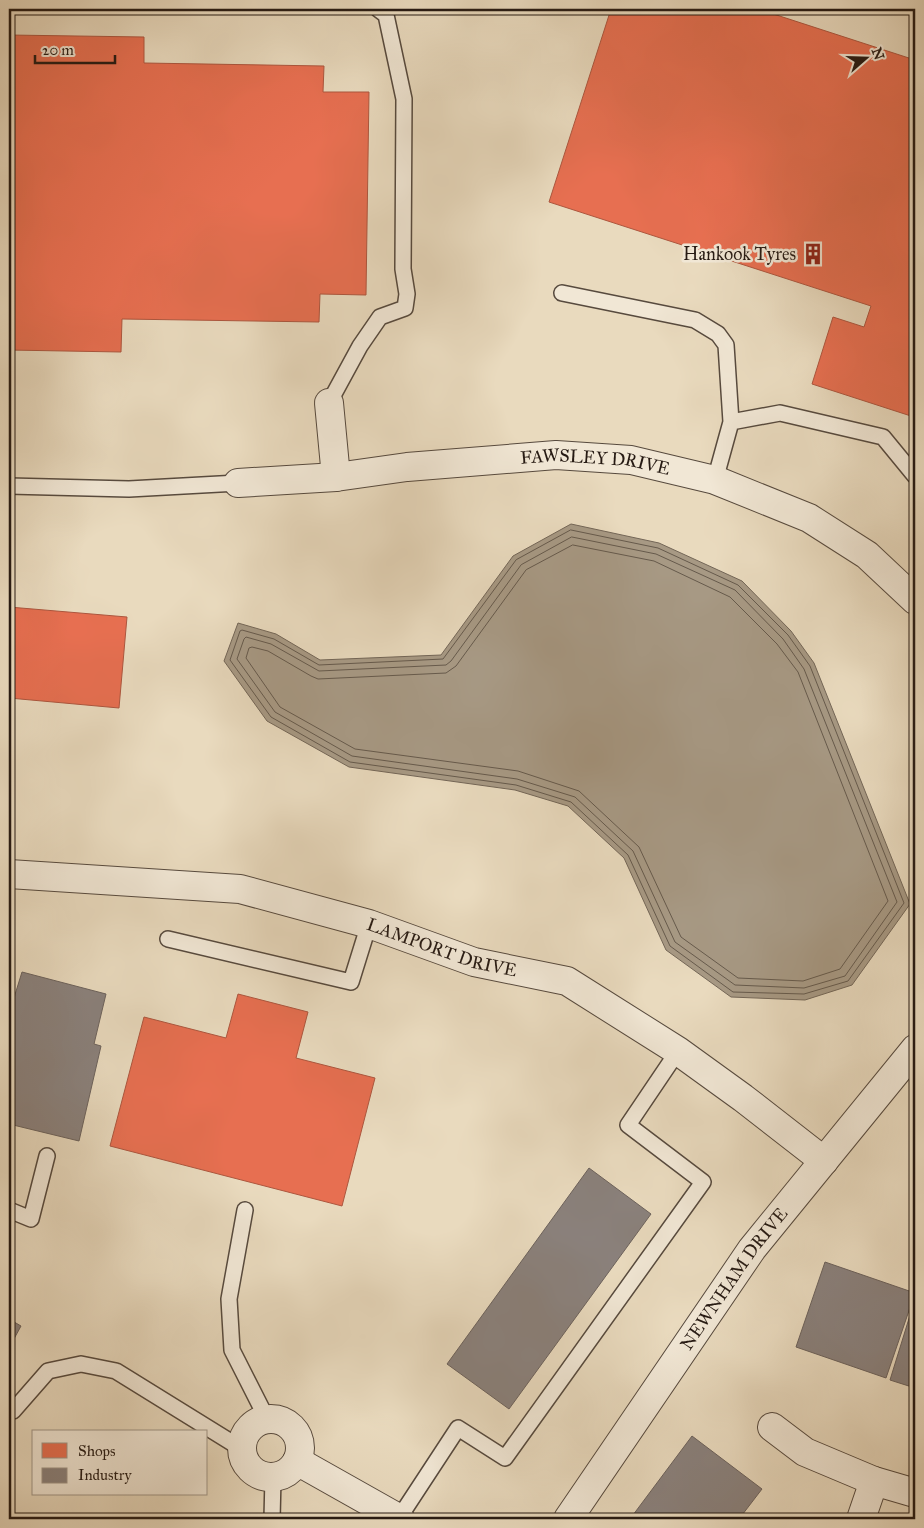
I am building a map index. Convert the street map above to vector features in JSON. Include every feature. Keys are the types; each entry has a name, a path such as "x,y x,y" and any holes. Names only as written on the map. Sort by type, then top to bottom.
{"street":[{"path":"329,403 336,477"},
{"name":"FAWSLEY DRIVE","path":"238,483 336,477 407,467 556,455 631,460 715,480 809,518 867,555 913,595"},
{"name":"LAMPORT DRIVE","path":"9,874 240,889 369,924 474,962 567,981 678,1051 743,1098 824,1161"},
{"name":"NEWNHAM DRIVE","path":"568,1519 752,1249 915,1049"},
{"path":"266,1419 277,1419 289,1426 296,1434 299,1443 299,1453 291,1469 273,1477 258,1475 250,1469 244,1461 242,1449 243,1439 247,1430 257,1422 266,1419"},
{"path":"772,1427 805,1452 874,1481 915,1493"},
{"path":"296,1461 399,1519"},
{"path":"861,1519 874,1481"}],"lane":[{"path":"329,403 360,346 380,317 405,308 407,294 403,269 404,99 386,15 378,9"},
{"path":"562,292 695,320 718,334 726,344 731,422 715,480"},
{"path":"731,422 780,413 883,438 915,476"},
{"path":"9,486 129,489 238,483"},
{"path":"168,939 351,982 369,924"},
{"path":"399,1519 458,1428 505,1458 702,1182 628,1125 678,1051"},
{"path":"9,1210 32,1219 47,1156"},
{"path":"245,1210 229,1298 232,1350 266,1419"},
{"path":"13,1411 48,1371 80,1364 116,1370 242,1449"},
{"path":"272,1519 273,1477"}],"water":[{"path":"571,524 659,543 742,581 791,631 814,663 910,904 852,985 805,1000 731,997 666,950 624,858 568,806 515,790 349,767 267,721 224,661 238,623 276,634 320,660 441,655 513,556"}],"building: Shops":[{"name":"Hankook Tyres","path":"611,9 758,9 915,60 914,417 812,384 833,317 864,327 871,306 549,202"},
{"path":"9,35 144,37 144,63 324,66 323,92 369,92 366,295 320,294 319,322 122,319 121,352 9,350"},
{"path":"9,607 127,617 119,708 9,698"},
{"path":"238,994 308,1012 296,1058 375,1078 342,1206 110,1146 144,1017 226,1038"}],"building: Industry":[{"path":"22,972 106,994 94,1044 101,1046 79,1141 9,1124 9,1014"},
{"path":"589,1168 651,1214 509,1409 447,1364"},
{"path":"825,1262 915,1293 886,1378 796,1347"},
{"path":"915,1299 915,1388 890,1380"},
{"path":"9,1319 21,1326 9,1348"},
{"path":"692,1436 762,1489 739,1519 630,1519"}],"place":[{"name":"Hankook Tyres","path":"813,254"}]}
